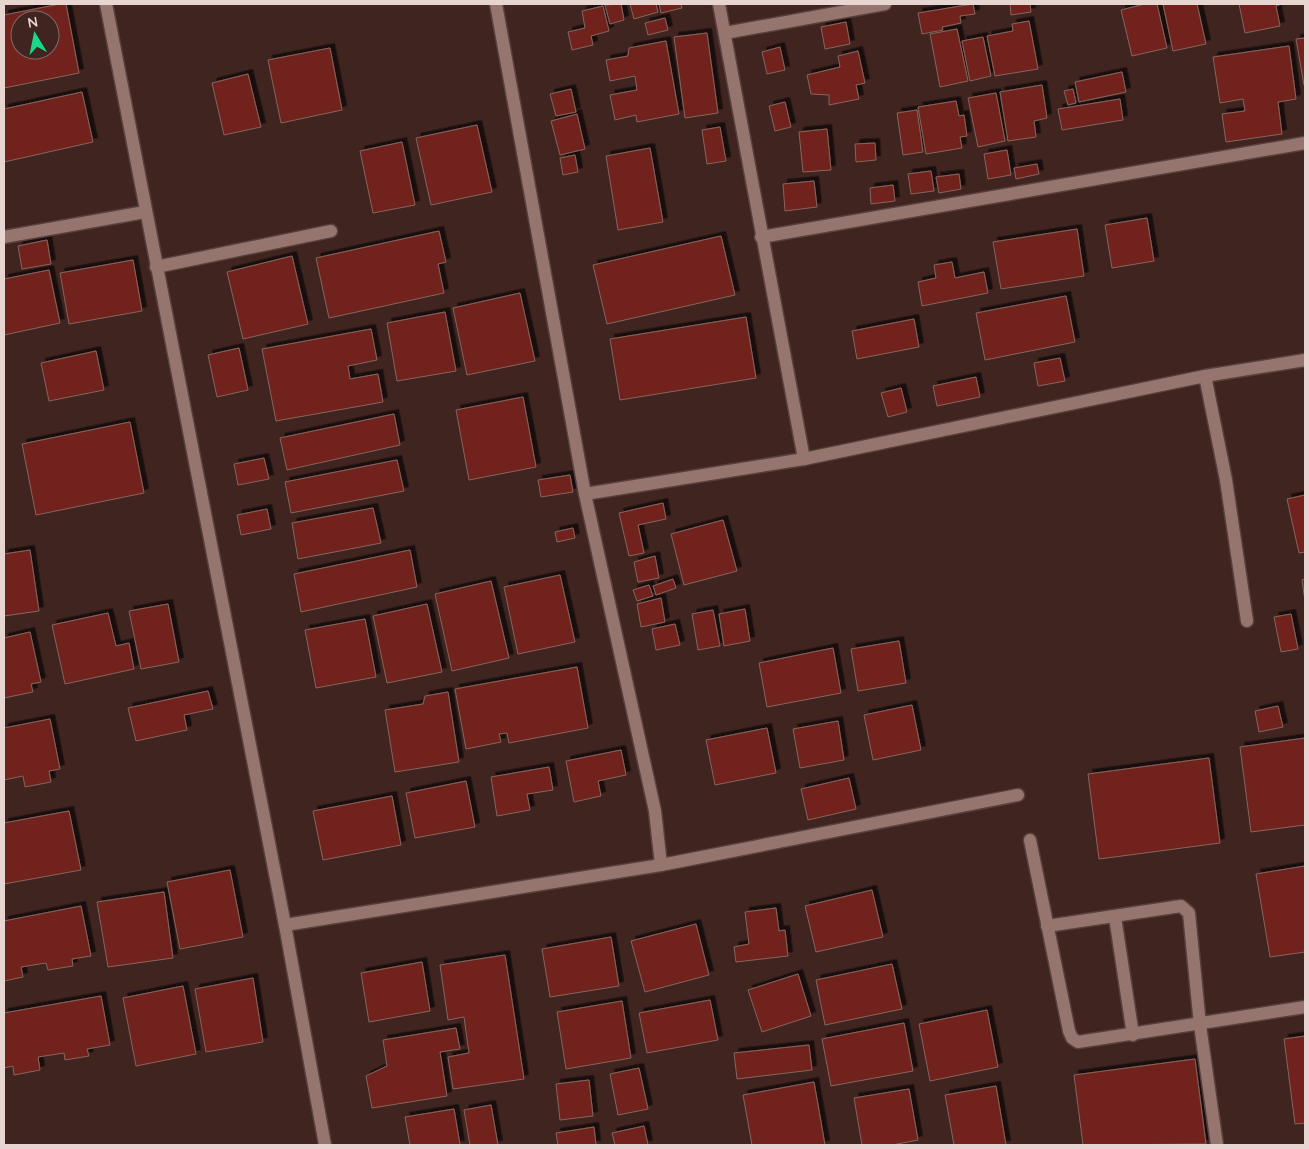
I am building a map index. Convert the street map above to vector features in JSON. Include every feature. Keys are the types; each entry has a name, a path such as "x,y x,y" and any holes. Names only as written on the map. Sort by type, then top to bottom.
{"street":[{"path":"106,4 285,925 325,1145"},
{"path":"496,4 586,494 655,811 662,865"},
{"path":"719,4 804,459"},
{"path":"725,33 885,4"},
{"path":"762,237 1305,143"},
{"path":"4,238 145,212"},
{"path":"156,267 331,231"},
{"path":"586,494 804,459 1204,376 1305,360"},
{"path":"1204,376 1226,480 1247,622"},
{"path":"285,925 662,865 1018,795"},
{"path":"1030,840 1069,1031 1072,1038 1078,1042 1200,1025 1305,1007"},
{"path":"1047,926 1181,906 1186,908 1189,912 1200,1025 1217,1145"},
{"path":"1115,917 1134,1035"}],"building":[{"path":"66,4 79,73 4,88 4,15 10,14 10,60 60,60 60,10 29,10"},
{"path":"621,4 624,20 610,24 605,5"},
{"path":"630,4 656,4 658,12 634,19"},
{"path":"659,4 681,4 682,8 661,13"},
{"path":"973,4 975,14 960,16 961,23 942,27 943,30 922,34 918,13"},
{"path":"1010,4 1030,4 1031,12 1011,15"},
{"path":"1145,4 1157,4 1167,48 1132,56 1121,10"},
{"path":"1163,4 1197,4 1206,44 1173,51"},
{"path":"1239,4 1281,4 1276,6 1280,26 1245,33"},
{"path":"603,6 609,31 591,36 593,45 572,50 568,32 585,28 582,11"},
{"path":"665,18 668,30 648,35 645,23"},
{"path":"1029,21 1038,69 995,76 987,36 1013,31 1012,24"},
{"path":"846,22 850,44 825,49 821,27"},
{"path":"957,29 968,81 940,87 930,34"},
{"path":"707,33 718,113 685,118 674,37"},
{"path":"983,37 991,76 970,81 962,41"},
{"path":"1305,38 1305,84 1304,85 1296,39"},
{"path":"666,41 679,114 637,122 636,115 615,120 610,95 637,90 635,76 610,81 606,60 628,56 629,48"},
{"path":"1289,46 1296,99 1278,102 1282,134 1226,142 1222,114 1245,111 1243,99 1220,103 1213,57"},
{"path":"780,47 785,70 767,74 762,52"},
{"path":"330,48 342,110 281,123 268,60"},
{"path":"858,51 865,83 856,85 859,99 829,105 829,95 811,94 807,75 840,67 838,56"},
{"path":"1122,72 1126,92 1079,102 1075,82"},
{"path":"248,74 261,127 224,135 212,83"},
{"path":"1042,85 1047,118 1034,121 1036,137 1008,141 1000,92"},
{"path":"571,89 576,112 556,116 550,94"},
{"path":"1073,89 1076,103 1068,105 1064,91"},
{"path":"82,92 93,142 4,162 4,109"},
{"path":"996,93 1005,141 978,147 968,98"},
{"path":"1120,99 1123,120 1062,130 1058,109"},
{"path":"956,101 959,116 964,115 967,136 960,137 962,148 926,154 918,107"},
{"path":"785,102 791,127 775,131 769,106"},
{"path":"917,110 923,152 903,155 897,113"},
{"path":"577,114 585,149 560,155 551,121"},
{"path":"477,125 492,192 431,205 416,138"},
{"path":"720,127 726,161 707,164 702,130"},
{"path":"827,129 831,170 803,172 799,132"},
{"path":"402,142 415,205 373,213 360,151"},
{"path":"875,143 876,160 856,162 855,144"},
{"path":"650,148 663,222 618,230 606,156"},
{"path":"1007,150 1011,175 988,179 984,154"},
{"path":"575,155 578,172 563,175 560,158"},
{"path":"1037,164 1039,174 1016,179 1014,168"},
{"path":"931,171 934,191 911,194 908,174"},
{"path":"959,174 961,189 939,193 936,177"},
{"path":"814,181 817,207 785,211 783,184"},
{"path":"893,185 895,201 871,204 870,188"},
{"path":"1147,218 1154,261 1112,268 1105,225"},
{"path":"1077,229 1084,276 1001,289 993,242"},
{"path":"439,231 446,262 438,264 444,293 329,318 316,258"},
{"path":"721,236 735,295 607,324 593,265"},
{"path":"47,240 51,264 22,269 18,246"},
{"path":"292,256 308,324 243,339 227,272"},
{"path":"133,260 142,311 69,324 60,273"},
{"path":"952,262 955,278 984,272 988,293 922,306 918,282 936,278 934,265"},
{"path":"49,270 60,323 4,335 4,279"},
{"path":"520,293 535,361 467,375 453,308"},
{"path":"1066,296 1075,342 985,360 976,313"},
{"path":"445,312 456,371 397,381 387,323"},
{"path":"746,317 756,378 620,400 610,339"},
{"path":"914,319 919,347 857,359 852,331"},
{"path":"371,329 377,360 348,366 350,379 378,374 383,402 276,421 262,349"},
{"path":"239,348 248,390 217,397 208,355"},
{"path":"96,351 104,390 49,401 41,363"},
{"path":"1060,358 1065,381 1038,386 1034,363"},
{"path":"976,377 980,397 937,406 933,386"},
{"path":"901,388 907,412 888,417 881,393"},
{"path":"523,397 536,467 469,480 456,410"},
{"path":"394,414 400,445 287,470 280,438"},
{"path":"130,422 144,493 36,515 22,444"},
{"path":"264,458 269,479 238,485 234,464"},
{"path":"397,460 404,491 291,513 285,482"},
{"path":"570,475 573,492 541,497 538,480"},
{"path":"1305,495 1305,552 1299,553 1287,499"},
{"path":"663,503 666,519 638,525 644,553 629,556 619,513"},
{"path":"373,508 381,543 298,559 292,523"},
{"path":"267,509 271,529 241,535 237,515"},
{"path":"723,520 737,571 684,585 671,534"},
{"path":"573,528 575,538 557,542 555,532"},
{"path":"30,550 39,611 4,616 4,554"},
{"path":"410,550 417,587 301,612 294,574"},
{"path":"655,556 659,578 638,582 634,562"},
{"path":"560,575 575,642 518,654 504,587"},
{"path":"673,579 676,588 656,595 653,586"},
{"path":"1305,579 1305,601 1302,580"},
{"path":"491,581 509,658 452,671 435,594"},
{"path":"649,585 653,596 637,601 633,590"},
{"path":"661,598 665,622 641,627 637,604"},
{"path":"168,604 179,662 141,669 129,611"},
{"path":"427,604 442,672 387,683 373,616"},
{"path":"745,609 750,641 724,646 719,614"},
{"path":"713,610 720,646 698,650 692,614"},
{"path":"108,613 116,646 129,643 134,669 65,684 52,625"},
{"path":"1291,614 1298,649 1281,652 1274,617"},
{"path":"365,619 376,677 316,688 305,630"},
{"path":"675,624 680,645 656,650 652,629"},
{"path":"30,632 41,682 31,684 33,692 4,698 4,638"},
{"path":"899,641 906,683 858,691 851,649"},
{"path":"833,648 841,693 767,707 759,663"},
{"path":"577,667 588,728 509,743 507,733 499,734 501,742 466,749 455,689"},
{"path":"208,691 213,709 184,715 187,730 136,741 128,708"},
{"path":"448,692 459,762 395,772 385,710 423,704 425,696"},
{"path":"912,705 921,750 873,760 864,715"},
{"path":"1278,706 1283,727 1259,732 1255,711"},
{"path":"50,719 60,769 49,771 51,782 25,787 23,776 4,780 4,728"},
{"path":"838,721 844,760 800,768 793,729"},
{"path":"767,728 776,773 715,785 706,740"},
{"path":"1305,738 1305,825 1251,832 1240,747"},
{"path":"621,750 626,775 598,781 601,796 574,802 566,761"},
{"path":"1209,758 1220,843 1099,859 1088,774"},
{"path":"549,767 553,790 527,794 530,810 497,816 491,777"},
{"path":"849,778 856,809 808,820 801,789"},
{"path":"466,781 475,827 415,838 406,793"},
{"path":"392,796 401,845 323,860 313,811"},
{"path":"69,811 81,870 4,884 4,823"},
{"path":"1305,866 1305,952 1270,957 1256,874"},
{"path":"230,870 243,937 180,949 167,882"},
{"path":"872,890 883,937 816,952 805,906"},
{"path":"164,892 173,958 108,967 97,902"},
{"path":"81,906 91,956 72,959 73,966 48,970 46,963 21,967 23,977 4,981 4,921"},
{"path":"776,908 779,931 785,930 788,956 736,962 734,947 749,944 745,912"},
{"path":"696,924 709,975 645,992 631,941"},
{"path":"611,937 619,986 550,997 542,949"},
{"path":"505,955 524,1079 453,1089 448,1057 469,1053 464,1017 448,1020 440,965"},
{"path":"422,962 430,1011 369,1022 361,973"},
{"path":"892,964 902,1009 825,1025 816,980"},
{"path":"798,974 811,1016 762,1032 748,990"},
{"path":"253,978 263,1042 206,1052 195,989"},
{"path":"183,986 196,1054 136,1066 123,998"},
{"path":"101,996 110,1045 87,1049 89,1056 65,1060 64,1053 38,1057 40,1070 14,1075 13,1066 4,1068 4,1013"},
{"path":"710,1000 718,1040 647,1053 639,1013"},
{"path":"622,1001 631,1058 566,1069 557,1012"},
{"path":"987,1010 998,1067 930,1081 919,1024"},
{"path":"904,1023 913,1071 831,1086 822,1039"},
{"path":"456,1028 460,1049 440,1052 447,1096 372,1108 366,1076 387,1066 383,1040"},
{"path":"1305,1036 1305,1123 1295,1124 1284,1039"},
{"path":"809,1045 812,1070 737,1079 734,1053"},
{"path":"1195,1059 1206,1144 1083,1145 1074,1075"},
{"path":"639,1068 648,1109 618,1115 610,1074"},
{"path":"589,1080 593,1116 560,1120 556,1084"},
{"path":"814,1082 825,1145 752,1145 743,1095"},
{"path":"996,1086 1006,1145 954,1145 945,1095"},
{"path":"909,1089 918,1140 892,1145 862,1145 854,1098"},
{"path":"491,1105 498,1145 470,1145 464,1110"},
{"path":"454,1109 460,1145 410,1145 405,1117"},
{"path":"644,1126 648,1145 615,1145 612,1133"},
{"path":"594,1127 596,1145 558,1145 556,1133"}]}
